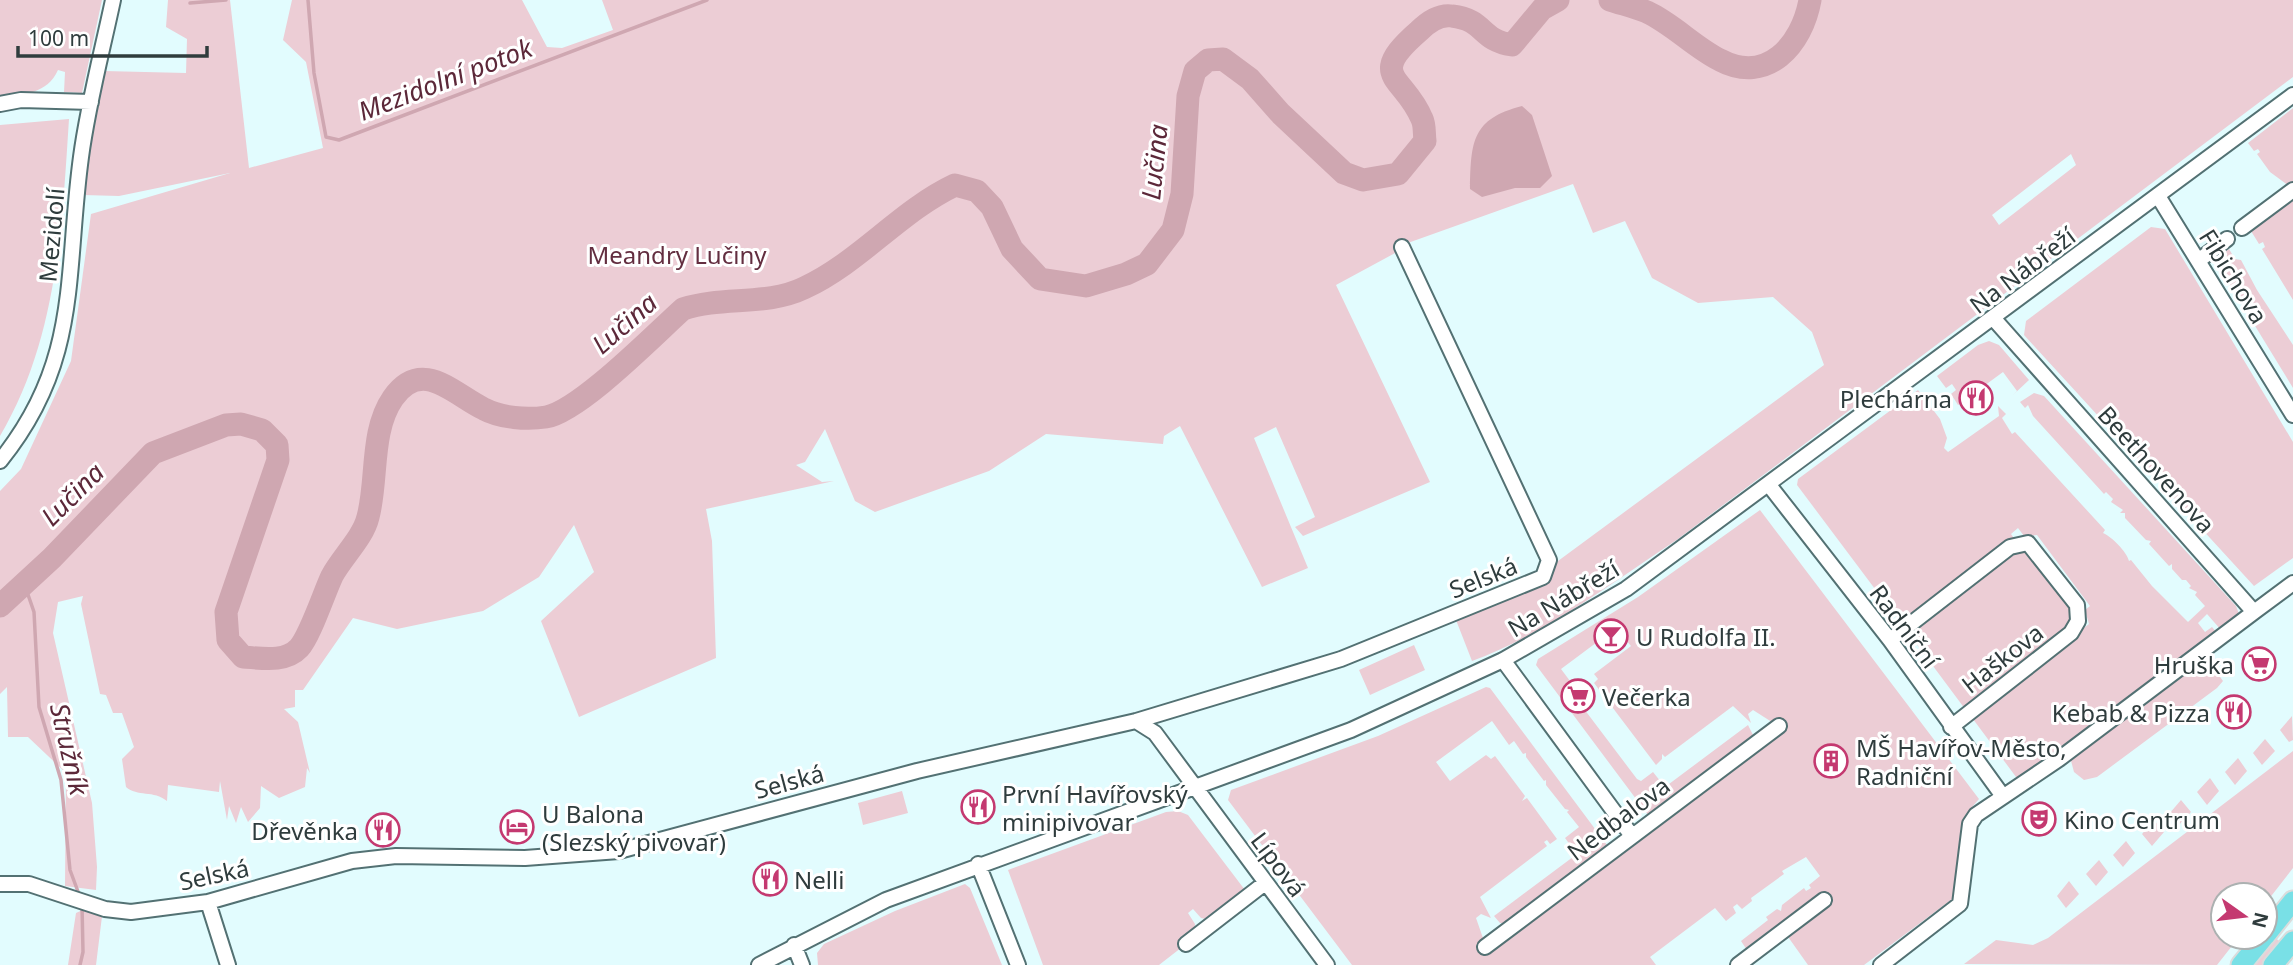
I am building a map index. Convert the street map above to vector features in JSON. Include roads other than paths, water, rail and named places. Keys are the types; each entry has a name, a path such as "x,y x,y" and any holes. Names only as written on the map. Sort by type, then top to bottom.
{"main road":[{"path":"2279,918 2293,901"},
{"path":"2273,965 2293,941"},
{"path":"2241,965 2252,951"}],"street":[{"name":"Mezidolí","path":"0,461 21,435 45,391 61,345 81,158 113,0"},
{"name":"Na Nábřeží","path":"759,965 794,945 886,901 978,864 1195,789 1351,730 1503,660 1626,589 2293,95"},
{"path":"0,104 22,100 91,102"},
{"path":"2242,228 2293,190"},
{"name":"Fibichova","path":"2158,196 2293,415"},
{"path":"2198,261 2227,239"},
{"name":"Selská","path":"0,884 29,884 104,909 131,912 208,902 352,861 396,856 524,858 619,850 917,771 1136,721 1341,659 1543,577 1549,560 1402,247"},
{"name":"Beethovenova","path":"1994,319 2254,612"},
{"name":"Radniční","path":"1769,485 1890,640 2003,795"},
{"name":"Haškova","path":"1890,640 2010,547 2028,543 2077,605 2078,621 2071,633 1951,727"},
{"path":"1881,965 1960,904 1970,824 2003,795 2059,758 2293,583"},
{"path":"1503,660 1632,836"},
{"path":"1136,721 1155,733 1195,789"},
{"name":"Nedbalova","path":"1485,947 1779,726"},
{"name":"Lípová","path":"1195,789 1327,965"},
{"path":"978,864 1018,965"},
{"path":"1186,944 1265,883"},
{"path":"1744,963 1824,900"},
{"path":"208,902 228,965"},
{"path":"794,945 802,965"}],"waterway":[{"name":"Mezidolní potok","path":"190,3 226,0"},
{"name":"Mezidolní potok","path":"308,0 314,73 326,137 339,140 707,0"},
{"name":"Lučina","path":"0,606 52,558 153,453 226,425 241,424 262,430 277,445 278,460 226,612 228,640 243,657 287,656 303,642 332,576 365,525 371,503 381,425 393,398 404,386 415,380 438,382 484,409 506,416 546,417 560,412 597,387 683,309 775,297 804,288 843,265 916,208 955,185 977,191 992,207 1012,249 1040,279 1086,286 1126,274 1147,264 1173,230 1182,194 1188,96 1195,71 1208,60 1223,59 1250,79 1281,114 1344,173 1363,180 1398,174 1425,141 1422,119 1391,68 1394,58 1403,46 1422,28 1438,18 1463,18 1493,39 1512,45 1542,9 1558,0"},
{"name":"Lučina","path":"1610,0 1657,17 1720,60 1753,68 1780,56 1790,45 1806,17 1810,0"},
{"name":"Stružník","path":"24,583 34,612 39,707 61,780 70,870 80,897"},
{"name":"Stružník","path":"80,965 83,952 82,905"}],"place":[{"name":"Plechárna","path":"1976,398"},
{"name":"U Rudolfa II.","path":"1611,636"},
{"name":"Hruška","path":"2259,664"},
{"name":"Večerka","path":"1578,696"},
{"name":"Kebab & Pizza","path":"2234,712"},
{"name":"MŠ Havířov-Město, Radniční","path":"1831,761"},
{"name":"První Havířovský minipivovar","path":"978,807"},
{"name":"Kino Centrum","path":"2039,819"},
{"name":"U Balona (Slezský pivovar)","path":"517,827"},
{"name":"Dřevěnka","path":"383,830"},
{"name":"Nelli","path":"770,879"}],"park label":[{"name":"Meandry Lučiny","path":"677,254"}]}
